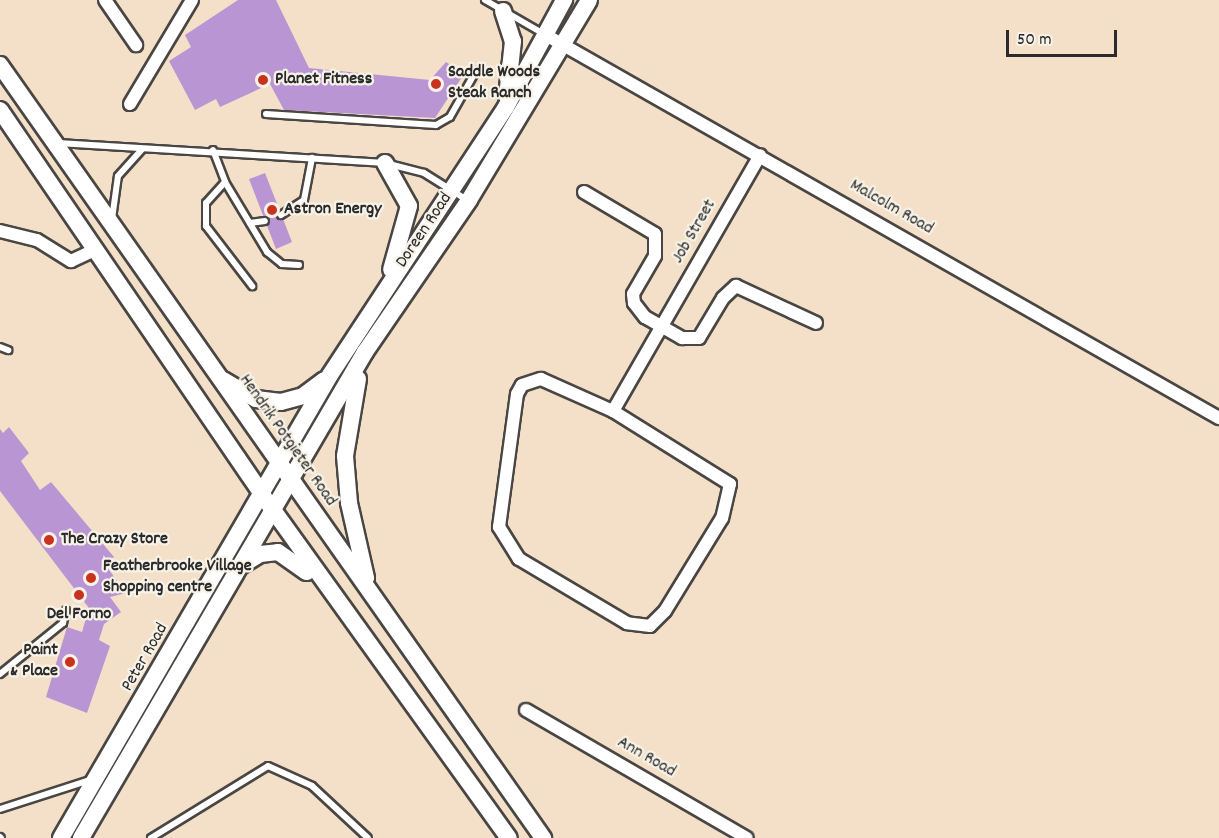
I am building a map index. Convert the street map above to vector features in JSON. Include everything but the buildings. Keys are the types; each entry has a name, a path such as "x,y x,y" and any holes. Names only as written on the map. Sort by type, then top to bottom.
{"main road":[{"name":"Doreen Road","path":"280,467 330,375 387,285 453,191 506,107 564,0"},
{"name":"Doreen Road","path":"275,512 366,352 469,200 589,0"},
{"path":"503,11 513,40 506,107"},
{"name":"Hendrik Potgieter Road","path":"0,65 280,467 368,587 543,838"},
{"path":"0,110 358,632 509,838"},
{"path":"385,163 406,196 409,216 387,285"},
{"path":"366,352 345,456 349,503 368,587"},
{"path":"218,377 256,399 281,402 303,396 330,375"},
{"name":"Peter Road","path":"61,838 280,467"},
{"name":"Peter Road","path":"81,838 275,512"},
{"path":"242,566 260,554 292,558 358,632"}],"street":[{"path":"103,0 136,45"},
{"path":"130,104 192,0"},
{"name":"Malcolm Road","path":"544,34 1219,418"},
{"name":"Job Street","path":"613,411 760,155"},
{"path":"584,192 655,234 655,256 633,294 638,311 682,338 699,338 723,297 736,286 752,289 816,323"},
{"path":"0,231 38,240 71,261 95,250"},
{"path":"541,379 613,411 730,484 722,518 665,611 650,626 627,623 519,559 497,519 522,385 541,379"},
{"name":"Ann Road","path":"526,710 747,838"}],"lane":[{"path":"485,0 544,34"},
{"path":"266,114 436,125 450,117 476,71"},
{"path":"55,143 213,150 385,163 424,173 469,200"},
{"path":"111,226 118,176 142,148"},
{"path":"213,150 225,182 273,259 299,265"},
{"path":"281,215 304,200 312,158"},
{"path":"225,182 206,203 206,226 252,286"},
{"path":"250,223 265,221"},
{"path":"0,347 8,350"},
{"path":"0,674 63,623 66,610"},
{"path":"151,838 268,766 312,786 368,838"},
{"path":"0,809 31,794 77,786 101,773"}],"place":[{"name":"Planet Fitness","path":"263,80"},
{"name":"Saddle Woods Steak Ranch","path":"436,84"},
{"name":"Astron Energy","path":"272,210"},
{"name":"The Crazy Store","path":"49,540"},
{"name":"Featherbrooke Village Shopping centre","path":"91,578"},
{"name":"Del Forno","path":"79,595"},
{"name":"Paint & Place","path":"70,662"}]}
